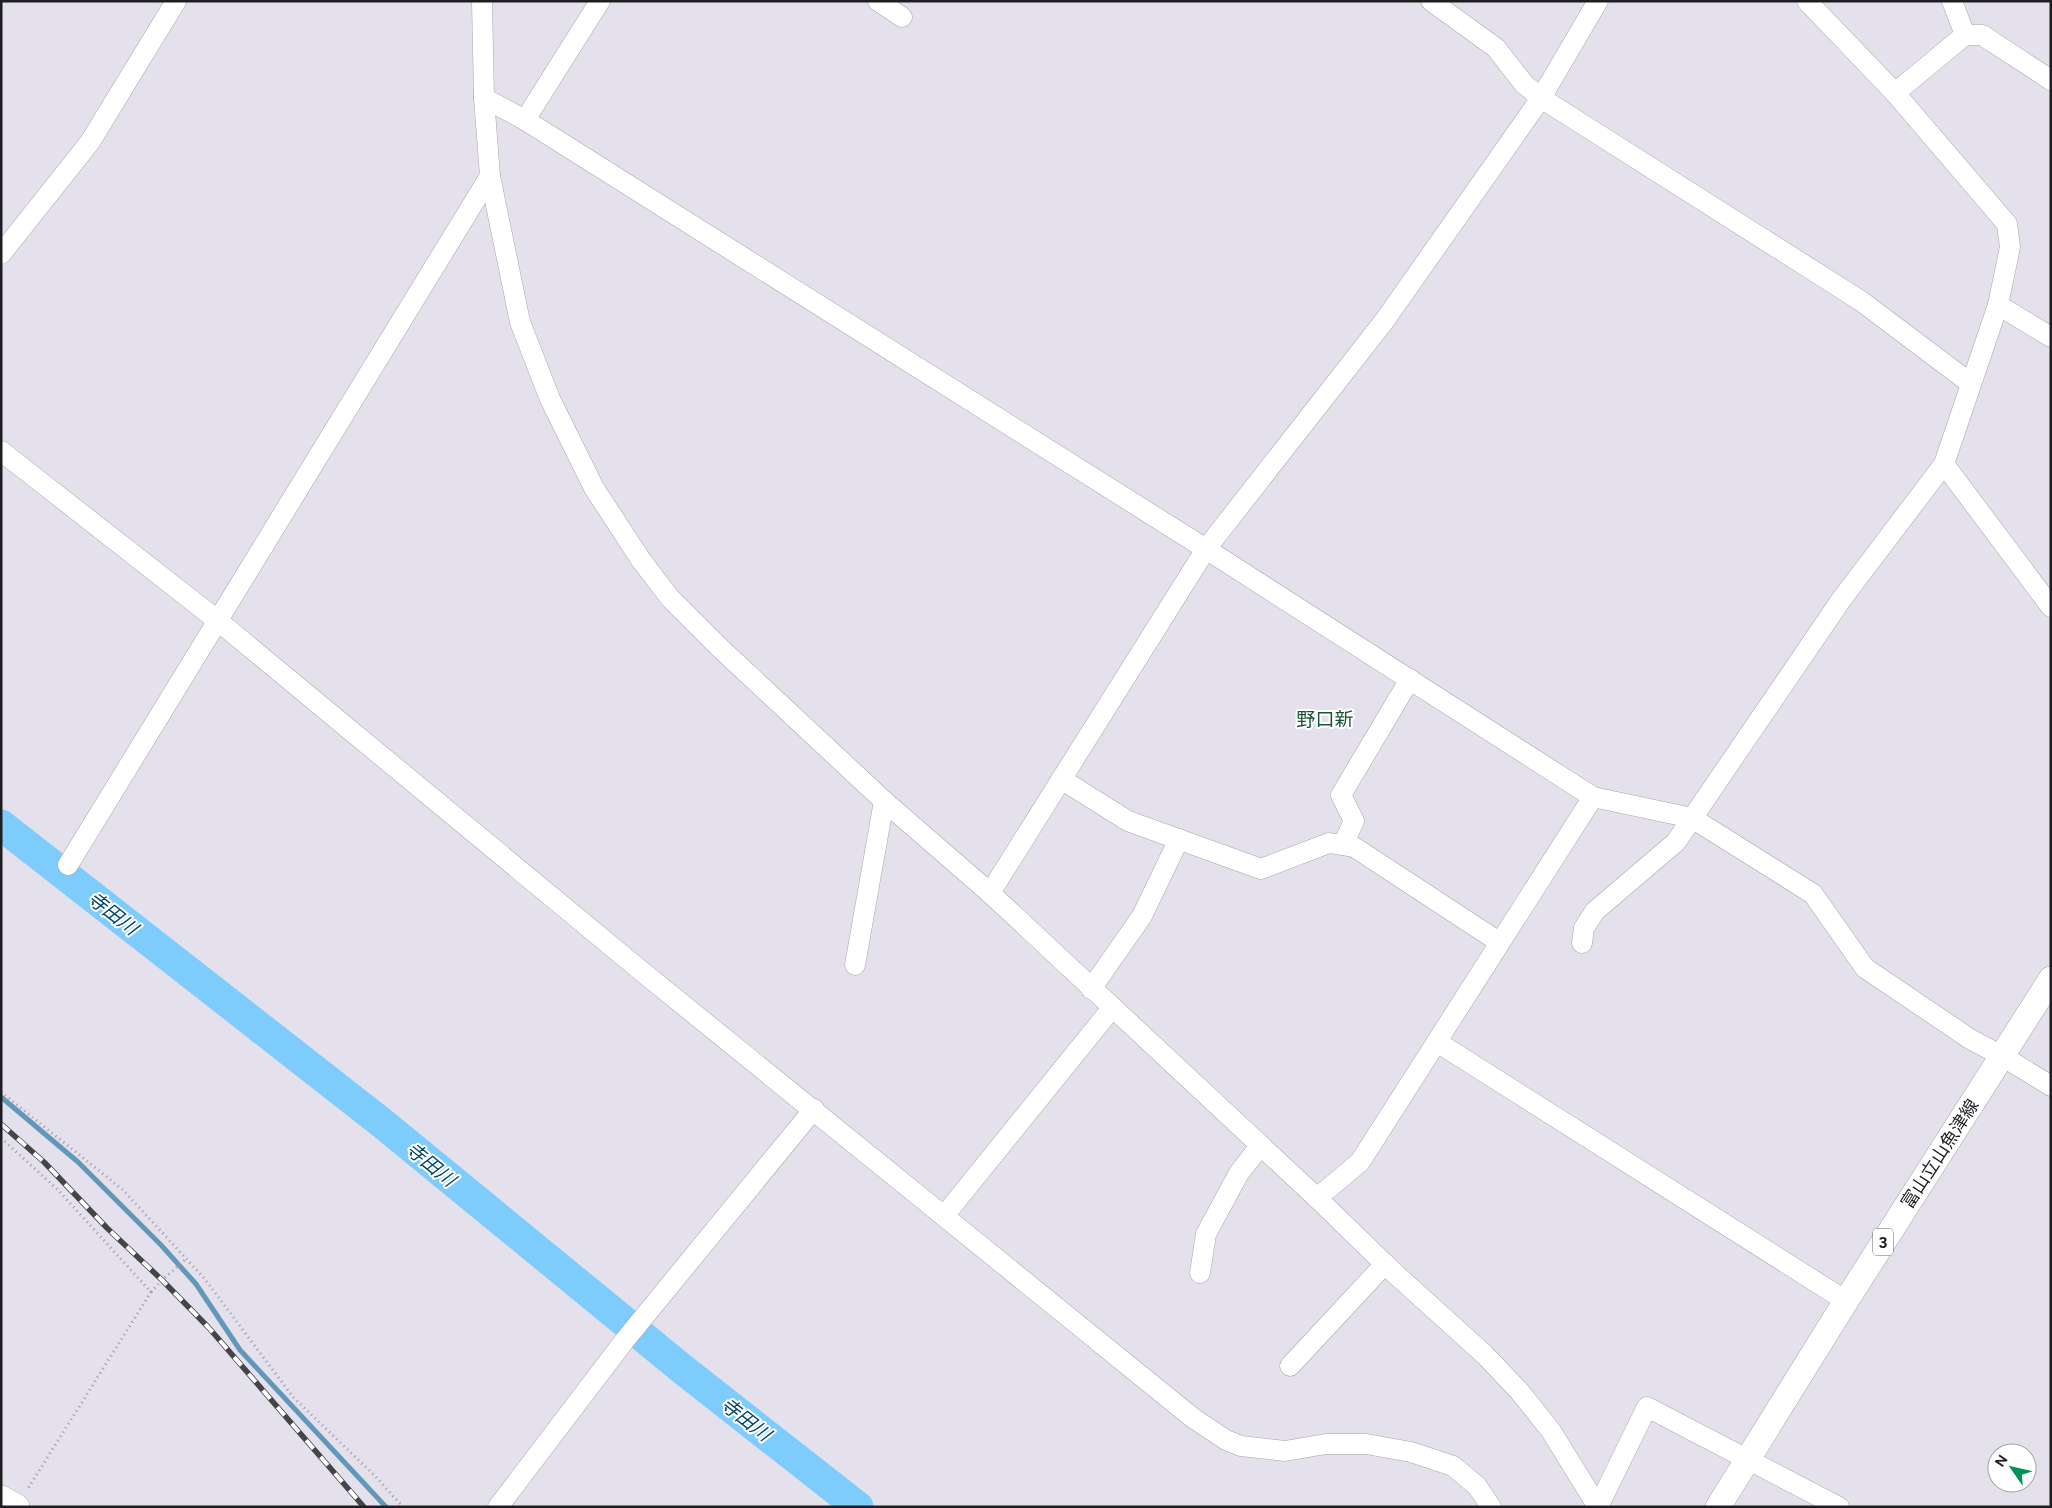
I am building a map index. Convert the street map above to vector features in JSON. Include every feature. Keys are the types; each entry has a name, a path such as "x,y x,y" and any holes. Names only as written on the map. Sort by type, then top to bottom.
{"main road":[{"name":"富山立山魚津線","path":"1718,1507 1846,1301 2051,979"},
{"path":"1,1498 16,1507"}],"street":[{"path":"1,254 90,142 176,1"},
{"path":"525,120 600,1"},
{"path":"878,1 902,17"},
{"path":"1431,1 1496,48 1524,84 1541,98 1861,301 1970,383"},
{"path":"990,893 1206,549 1385,320 1541,98 1598,1"},
{"path":"1582,943 1584,928 1595,911 1676,842 1841,600 1944,464 1998,305 2010,247 2007,224 1895,93 1808,1"},
{"path":"1952,1 1965,35"},
{"path":"480,2 484,98 490,176 520,322 550,399 594,488 640,560 670,598 720,648 884,801 990,893 1091,989 1261,1145 1385,1264 1485,1354 1552,1431 1598,1507"},
{"path":"1895,93 1965,35 1982,35 2051,80"},
{"path":"484,98 525,120 1206,549 1594,797 1692,818 1813,894 1865,968 1970,1039 2051,1086"},
{"path":"68,865 490,176"},
{"path":"1998,305 2051,337"},
{"path":"1,451 217,620 637,968 814,1109 1193,1418 1226,1440 1241,1446 1285,1451 1326,1444 1366,1444 1411,1452 1452,1466 1477,1486 1491,1507"},
{"path":"1944,464 2051,607"},
{"path":"1343,845 1354,821 1341,795 1410,679"},
{"path":"1061,779 1128,821 1261,869 1329,843 1354,847 1499,942"},
{"path":"1317,1198 1360,1162 1499,942 1594,797"},
{"path":"855,965 884,801"},
{"path":"1091,989 1142,916 1179,840"},
{"path":"944,1216 1112,1008"},
{"path":"1437,1042 1846,1301"},
{"path":"498,1507 625,1340 814,1109"},
{"path":"1200,1273 1206,1234 1239,1173 1261,1145"},
{"path":"1290,1366 1385,1264"},
{"path":"1598,1507 1647,1407 1839,1507"}],"path":[{"path":"1,1092 123,1190 204,1278 293,1396 374,1475 403,1507"},
{"path":"1,1138 58,1190 152,1292"},
{"path":"16,1507 152,1292 162,1280 186,1259"}],"waterway":[{"name":"寺田川","path":"1,825 382,1123 681,1368 858,1507"},
{"path":"1,1097 78,1162 161,1245 196,1284 240,1350 386,1507"}],"railway":[{"path":"1,1124 44,1162 107,1228 209,1328 364,1507"}],"district":[{"name":"野口新","path":"1325,719"}]}
